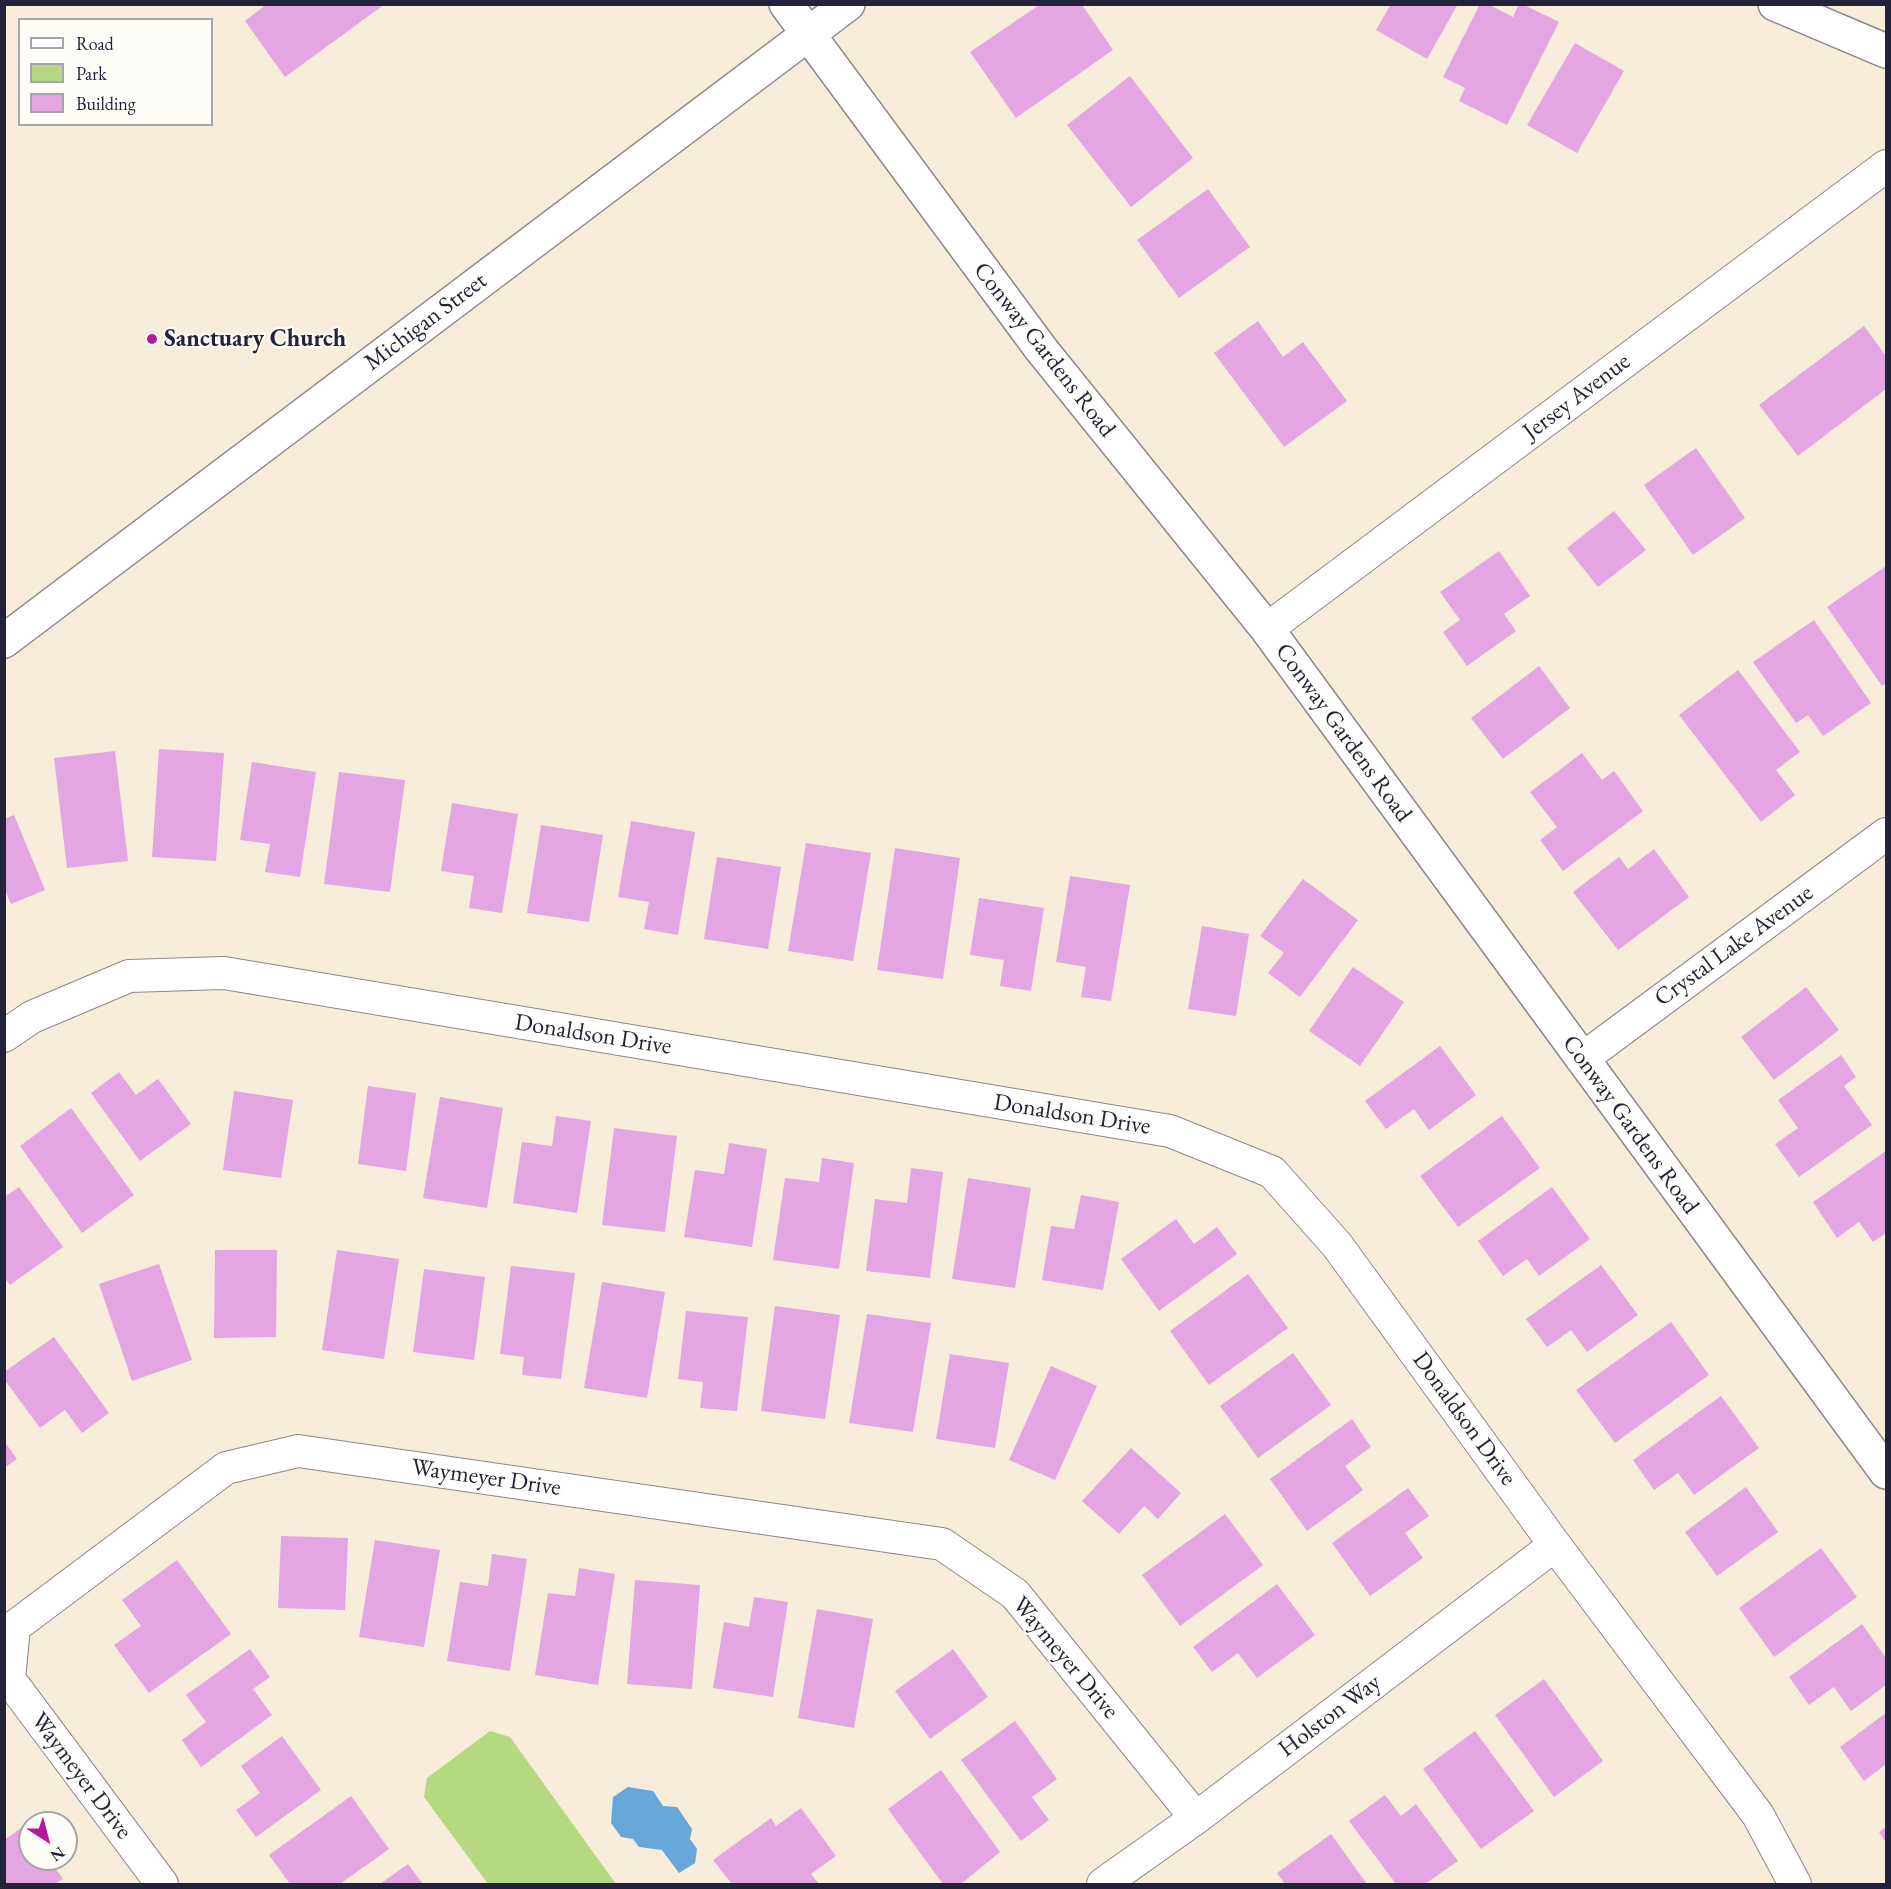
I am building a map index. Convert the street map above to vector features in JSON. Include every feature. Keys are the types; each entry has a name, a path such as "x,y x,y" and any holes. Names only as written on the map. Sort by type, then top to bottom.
{"street":[{"name":"Conway Gardens Road","path":"786,4 1041,349 1267,629 1887,1472"},
{"name":"Michigan Street","path":"4,641 848,4"},
{"path":"1775,4 1887,51"},
{"name":"Jersey Avenue","path":"1267,629 1887,166"},
{"name":"Crystal Lake Avenue","path":"1582,1059 1887,834"},
{"name":"Donaldson Drive","path":"4,1036 32,1017 129,976 224,974 1170,1131 1272,1172 1337,1245 1555,1545 1758,1815 1795,1884"},
{"name":"Waymeyer Drive","path":"162,1884 9,1679 14,1627 226,1468 298,1451 942,1544 1015,1594 1196,1818"},
{"name":"Holston Way","path":"1103,1884 1196,1818 1555,1545"}],"green space":[{"path":"490,1731 510,1737 616,1884 488,1884 424,1797 427,1778"}],"water":[{"path":"628,1787 653,1791 663,1806 677,1807 692,1829 690,1839 697,1849 695,1863 679,1873 662,1850 639,1847 633,1839 621,1837 611,1823 613,1797"}],"building":[{"path":"267,4 385,4 285,77 245,21"},
{"path":"1391,4 1458,4 1427,59 1376,30"},
{"path":"1480,4 1488,4 1513,17 1519,4 1522,4 1559,22 1507,125 1459,101 1465,88 1443,77"},
{"path":"1039,5 1082,5 1113,50 1016,118 970,52"},
{"path":"1575,43 1624,71 1577,153 1527,125"},
{"path":"1130,76 1193,158 1131,207 1067,125"},
{"path":"1208,189 1250,247 1179,298 1137,240"},
{"path":"1258,321 1283,357 1303,342 1347,401 1284,447 1214,353"},
{"path":"1864,326 1886,356 1886,389 1798,456 1759,405"},
{"path":"1696,448 1745,518 1693,555 1644,485"},
{"path":"1614,511 1646,550 1598,587 1567,548"},
{"path":"1499,551 1530,596 1504,614 1516,631 1467,666 1443,632 1460,620 1440,592"},
{"path":"1886,566 1886,683 1882,686 1827,607"},
{"path":"1814,620 1871,703 1823,736 1808,715 1796,723 1753,662"},
{"path":"1539,666 1570,708 1503,759 1471,718"},
{"path":"1738,670 1800,752 1776,770 1795,795 1761,822 1679,715"},
{"path":"159,749 224,753 216,861 152,857"},
{"path":"115,751 128,861 67,868 54,758"},
{"path":"1582,753 1602,780 1614,771 1643,811 1563,871 1540,840 1557,827 1530,792"},
{"path":"252,762 316,772 300,877 265,872 270,844 240,840"},
{"path":"339,772 405,780 390,892 324,884"},
{"path":"452,803 518,814 502,913 469,908 474,876 441,871"},
{"path":"14,815 45,890 11,904 4,888 4,819"},
{"path":"631,821 695,832 678,935 644,929 649,902 618,897"},
{"path":"541,825 603,835 589,922 527,913"},
{"path":"806,843 871,853 853,961 788,951"},
{"path":"895,848 960,858 943,979 877,970"},
{"path":"1654,849 1689,897 1618,950 1573,892 1619,857 1628,869"},
{"path":"717,857 781,867 768,949 704,939"},
{"path":"1070,876 1130,885 1111,1001 1081,997 1086,967 1056,962"},
{"path":"1303,879 1358,920 1300,997 1268,973 1284,953 1260,936"},
{"path":"979,898 1044,908 1031,991 1000,986 1004,960 970,955"},
{"path":"1202,926 1249,934 1236,1016 1188,1009"},
{"path":"1353,967 1404,1002 1360,1066 1309,1031"},
{"path":"1806,987 1839,1030 1774,1080 1741,1037"},
{"path":"1440,1046 1476,1095 1429,1130 1414,1109 1386,1129 1365,1101"},
{"path":"1841,1055 1856,1077 1844,1086 1872,1125 1799,1177 1775,1144 1798,1128 1778,1100"},
{"path":"119,1072 136,1095 158,1079 191,1124 140,1161 91,1093"},
{"path":"368,1086 416,1093 406,1171 358,1164"},
{"path":"234,1091 293,1100 281,1178 223,1170"},
{"path":"440,1097 503,1108 487,1208 423,1198"},
{"path":"71,1108 134,1195 82,1233 20,1146"},
{"path":"556,1116 591,1121 577,1213 513,1203 522,1142 552,1146"},
{"path":"1502,1116 1540,1168 1458,1227 1420,1176"},
{"path":"614,1128 677,1136 665,1232 602,1225"},
{"path":"729,1143 767,1149 752,1247 684,1237 695,1170 724,1174"},
{"path":"1886,1151 1886,1233 1873,1242 1859,1222 1837,1238 1813,1202"},
{"path":"822,1158 854,1163 839,1269 773,1260 785,1178 819,1182"},
{"path":"911,1168 943,1172 930,1278 866,1271 875,1199 907,1203"},
{"path":"968,1178 1031,1188 1015,1288 952,1279"},
{"path":"19,1187 63,1247 10,1285 4,1277 4,1197"},
{"path":"1552,1187 1590,1239 1539,1276 1527,1259 1503,1276 1478,1241"},
{"path":"1081,1195 1119,1202 1103,1290 1042,1280 1051,1226 1074,1229"},
{"path":"1176,1219 1194,1244 1217,1227 1237,1254 1159,1311 1121,1259"},
{"path":"215,1250 277,1250 276,1337 214,1338"},
{"path":"337,1250 399,1259 384,1359 322,1350"},
{"path":"159,1264 192,1360 132,1381 99,1284"},
{"path":"1601,1265 1638,1315 1587,1352 1571,1330 1547,1347 1526,1319"},
{"path":"511,1266 575,1273 561,1379 522,1375 524,1357 500,1354"},
{"path":"424,1269 485,1277 474,1360 413,1352"},
{"path":"1248,1274 1288,1328 1209,1385 1170,1331"},
{"path":"602,1282 665,1292 647,1398 584,1388"},
{"path":"775,1306 840,1315 825,1419 761,1411"},
{"path":"686,1311 748,1317 737,1411 700,1408 703,1382 678,1379"},
{"path":"867,1314 931,1323 913,1432 849,1423"},
{"path":"1671,1322 1709,1375 1615,1443 1576,1390"},
{"path":"54,1337 109,1413 82,1433 65,1410 40,1428 4,1379 4,1372"},
{"path":"1293,1353 1331,1405 1258,1458 1220,1406"},
{"path":"950,1354 1009,1363 995,1448 936,1439"},
{"path":"1051,1366 1097,1386 1055,1480 1009,1460"},
{"path":"1721,1396 1759,1448 1694,1495 1678,1473 1654,1490 1633,1460"},
{"path":"1352,1419 1371,1447 1345,1466 1363,1490 1307,1531 1270,1479"},
{"path":"4,1441 17,1459 4,1468"},
{"path":"1131,1448 1181,1493 1158,1519 1144,1506 1119,1534 1082,1501"},
{"path":"1746,1487 1778,1532 1717,1576 1685,1532"},
{"path":"1408,1488 1429,1516 1405,1533 1423,1558 1370,1596 1332,1543"},
{"path":"1225,1514 1263,1565 1180,1626 1142,1575"},
{"path":"281,1536 348,1538 345,1610 278,1608"},
{"path":"375,1540 440,1550 424,1647 359,1637"},
{"path":"1821,1548 1857,1597 1774,1657 1739,1608"},
{"path":"492,1554 527,1559 510,1671 447,1661 460,1582 488,1586"},
{"path":"177,1560 231,1634 149,1693 114,1645 141,1626 122,1600"},
{"path":"579,1568 615,1574 598,1685 535,1675 548,1593 575,1596"},
{"path":"635,1580 700,1585 692,1689 627,1684"},
{"path":"1277,1584 1315,1635 1257,1678 1238,1653 1212,1672 1193,1647"},
{"path":"754,1597 788,1602 773,1697 713,1688 724,1622 749,1627"},
{"path":"817,1609 873,1619 854,1728 798,1718"},
{"path":"1862,1624 1886,1658 1886,1685 1851,1711 1834,1687 1809,1705 1789,1677"},
{"path":"250,1649 270,1677 253,1689 272,1715 201,1767 182,1740 206,1722 186,1695"},
{"path":"953,1649 988,1697 930,1739 895,1691"},
{"path":"1544,1679 1603,1761 1554,1797 1495,1715"},
{"path":"1886,1713 1886,1767 1885,1765 1864,1781 1840,1747"},
{"path":"1015,1721 1057,1779 1032,1797 1049,1820 1021,1841 961,1760"},
{"path":"1475,1731 1534,1811 1481,1849 1423,1769"},
{"path":"282,1736 321,1790 256,1837 236,1810 260,1793 241,1766"},
{"path":"941,1770 1000,1852 961,1884 943,1884 888,1809"},
{"path":"1385,1795 1401,1816 1416,1804 1458,1861 1425,1884 1396,1884 1349,1821"},
{"path":"351,1796 389,1849 340,1884 290,1884 269,1855"},
{"path":"801,1808 836,1856 811,1874 819,1884 732,1884 713,1860 771,1818 776,1826"},
{"path":"1886,1827 1886,1843 1879,1832"},
{"path":"18,1830 18,1871 57,1871 63,1879 55,1884 4,1884 4,1840"},
{"path":"1331,1834 1367,1884 1285,1884 1277,1873"},
{"path":"408,1864 423,1884 380,1884"}],"place":[{"name":"Sanctuary Church","path":"152,339"}]}
